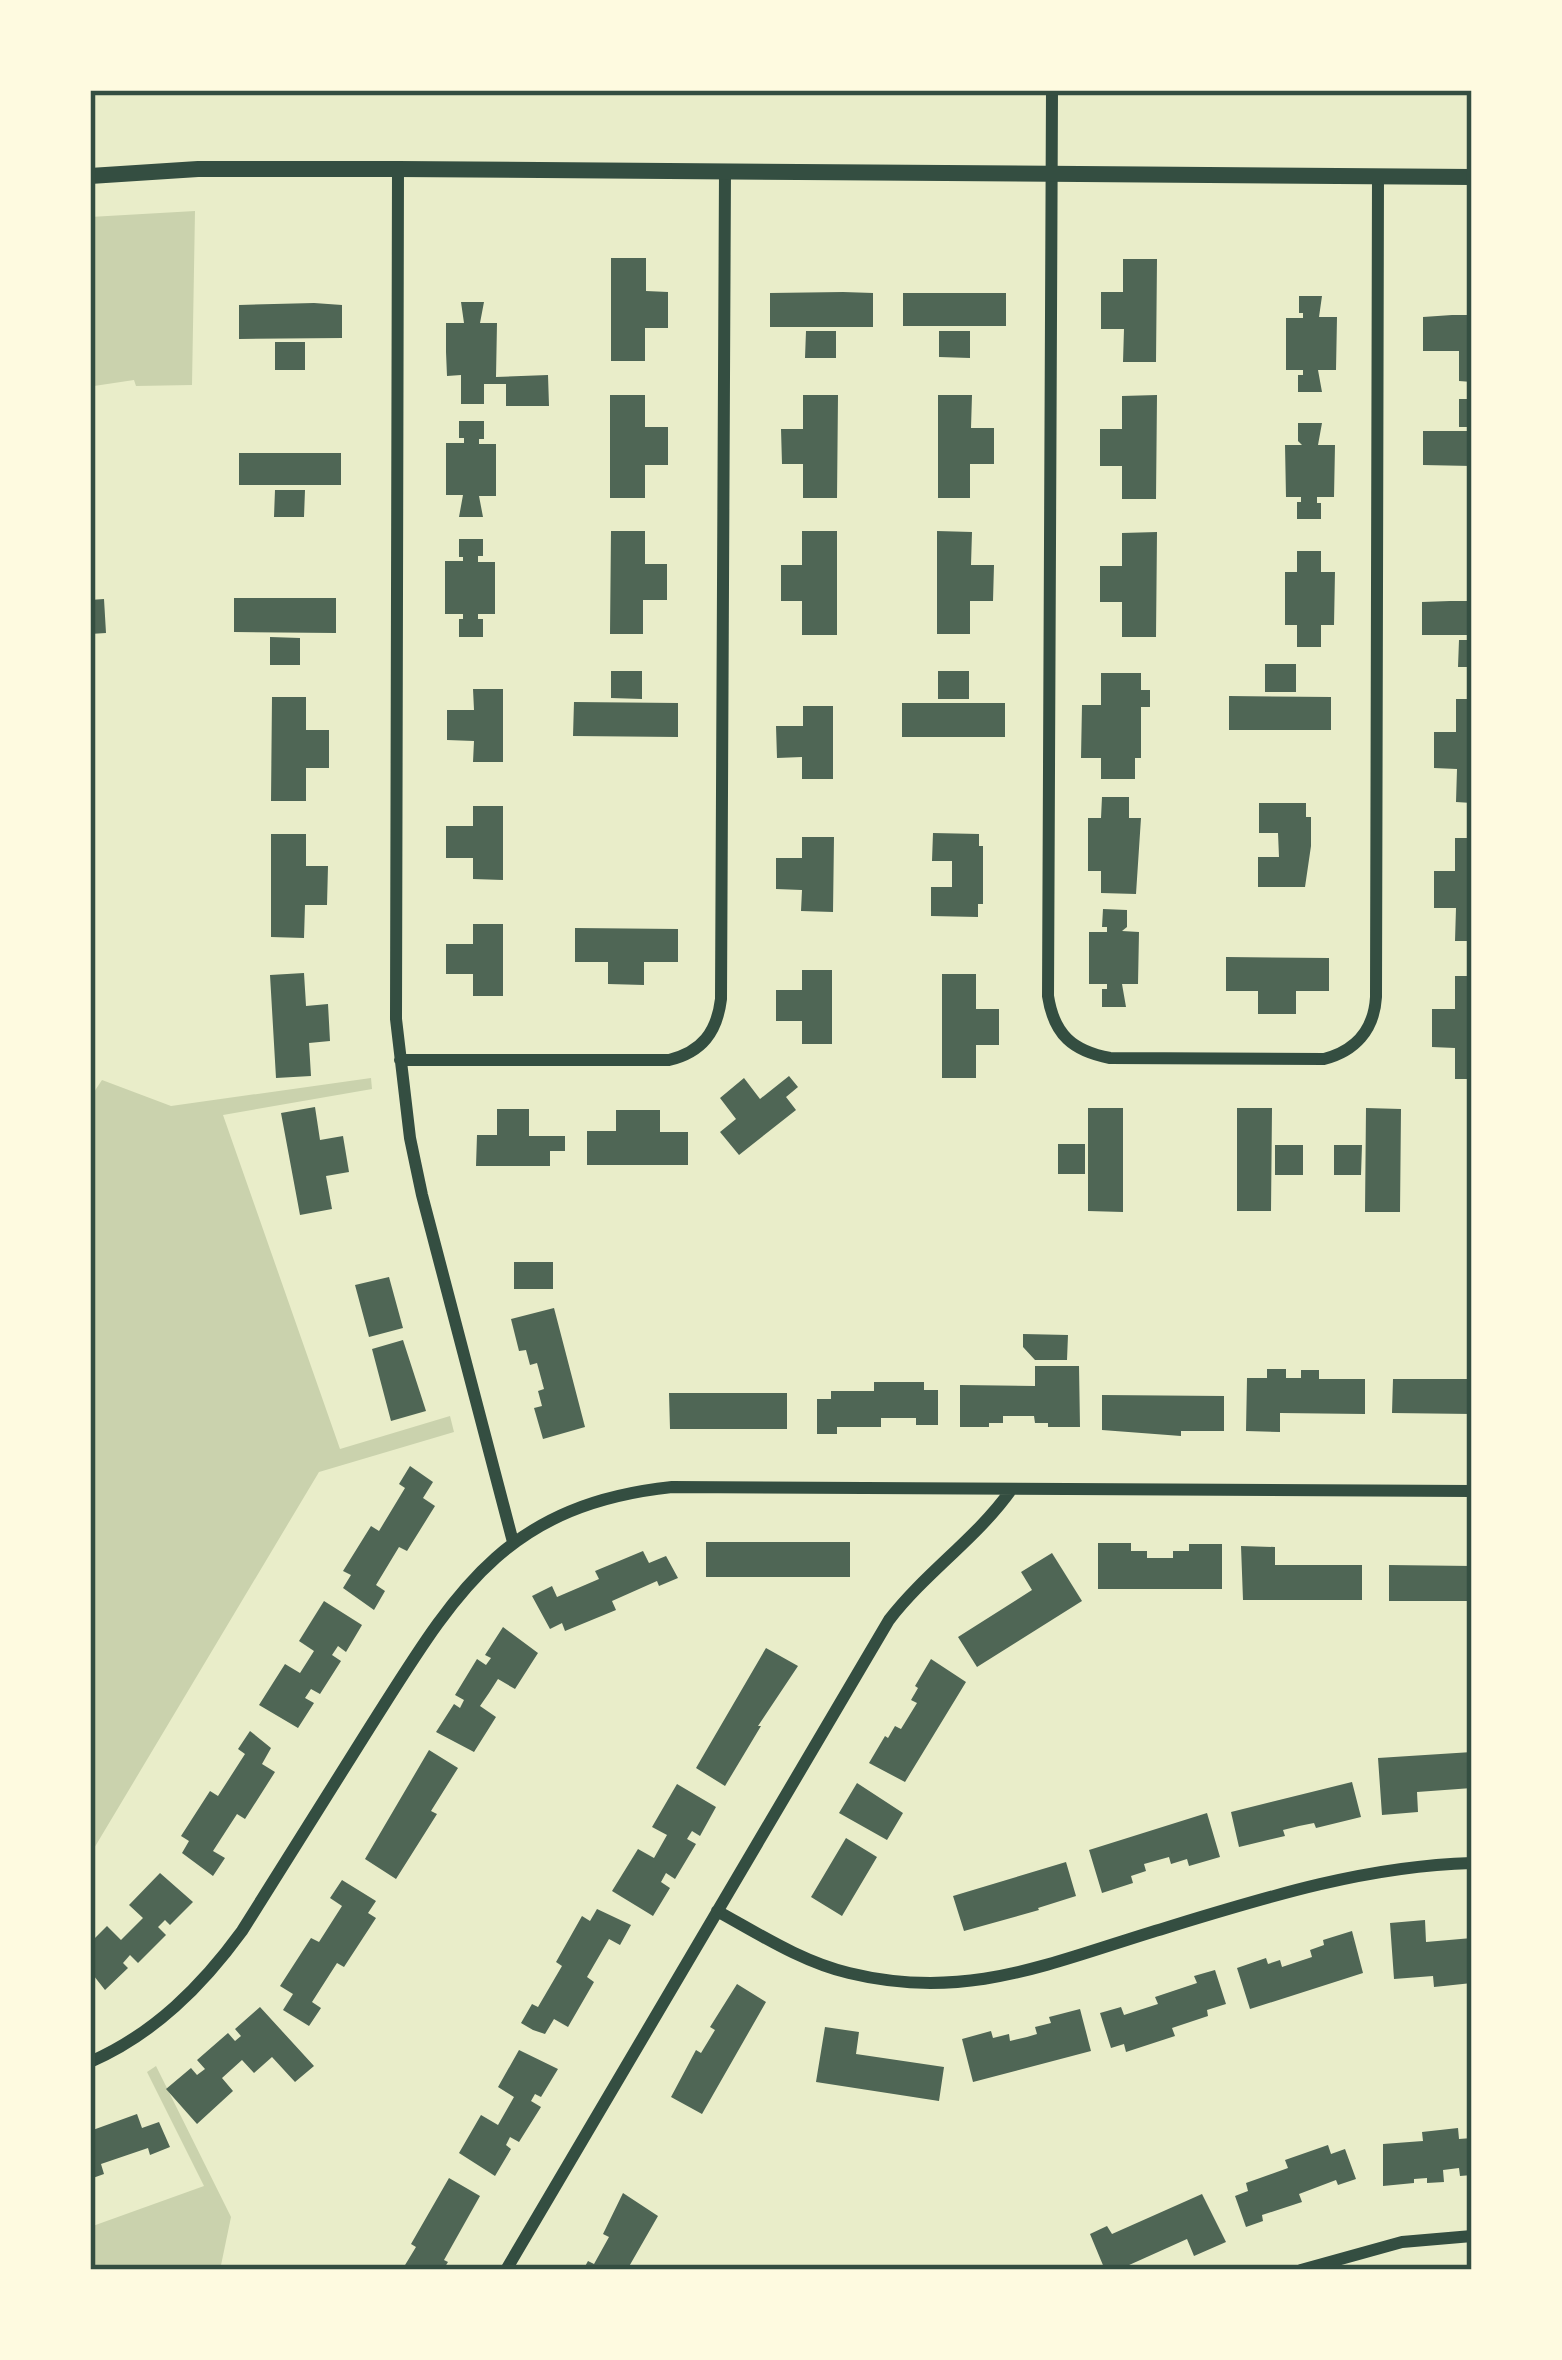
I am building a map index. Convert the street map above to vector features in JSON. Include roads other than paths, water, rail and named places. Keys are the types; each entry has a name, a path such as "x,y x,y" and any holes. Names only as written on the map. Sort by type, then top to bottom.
{"street":[{"path":"1052,90 1048,996 1058,1029 1082,1052 1110,1058 1314,1060 1344,1052 1366,1032 1376,998 1378,175"},
{"path":"90,176 198,169 398,169 1472,177"},
{"path":"398,169 395,979 400,1060 422,1195 513,1542"},
{"path":"400,1060 669,1060 690,1054 713,1029 721,999 725,171"},
{"path":"90,2062 155,2023 213,1969 446,1607 480,1569 513,1542 592,1503 673,1487 1472,1491"},
{"path":"506,2270 889,1620 914,1588 976,1532 1011,1490"},
{"path":"717,1911 797,1954 843,1972 946,1985 1009,1976 1330,1880 1390,1869 1472,1863"},
{"path":"1301,2270 1402,2242 1472,2236"}]}
